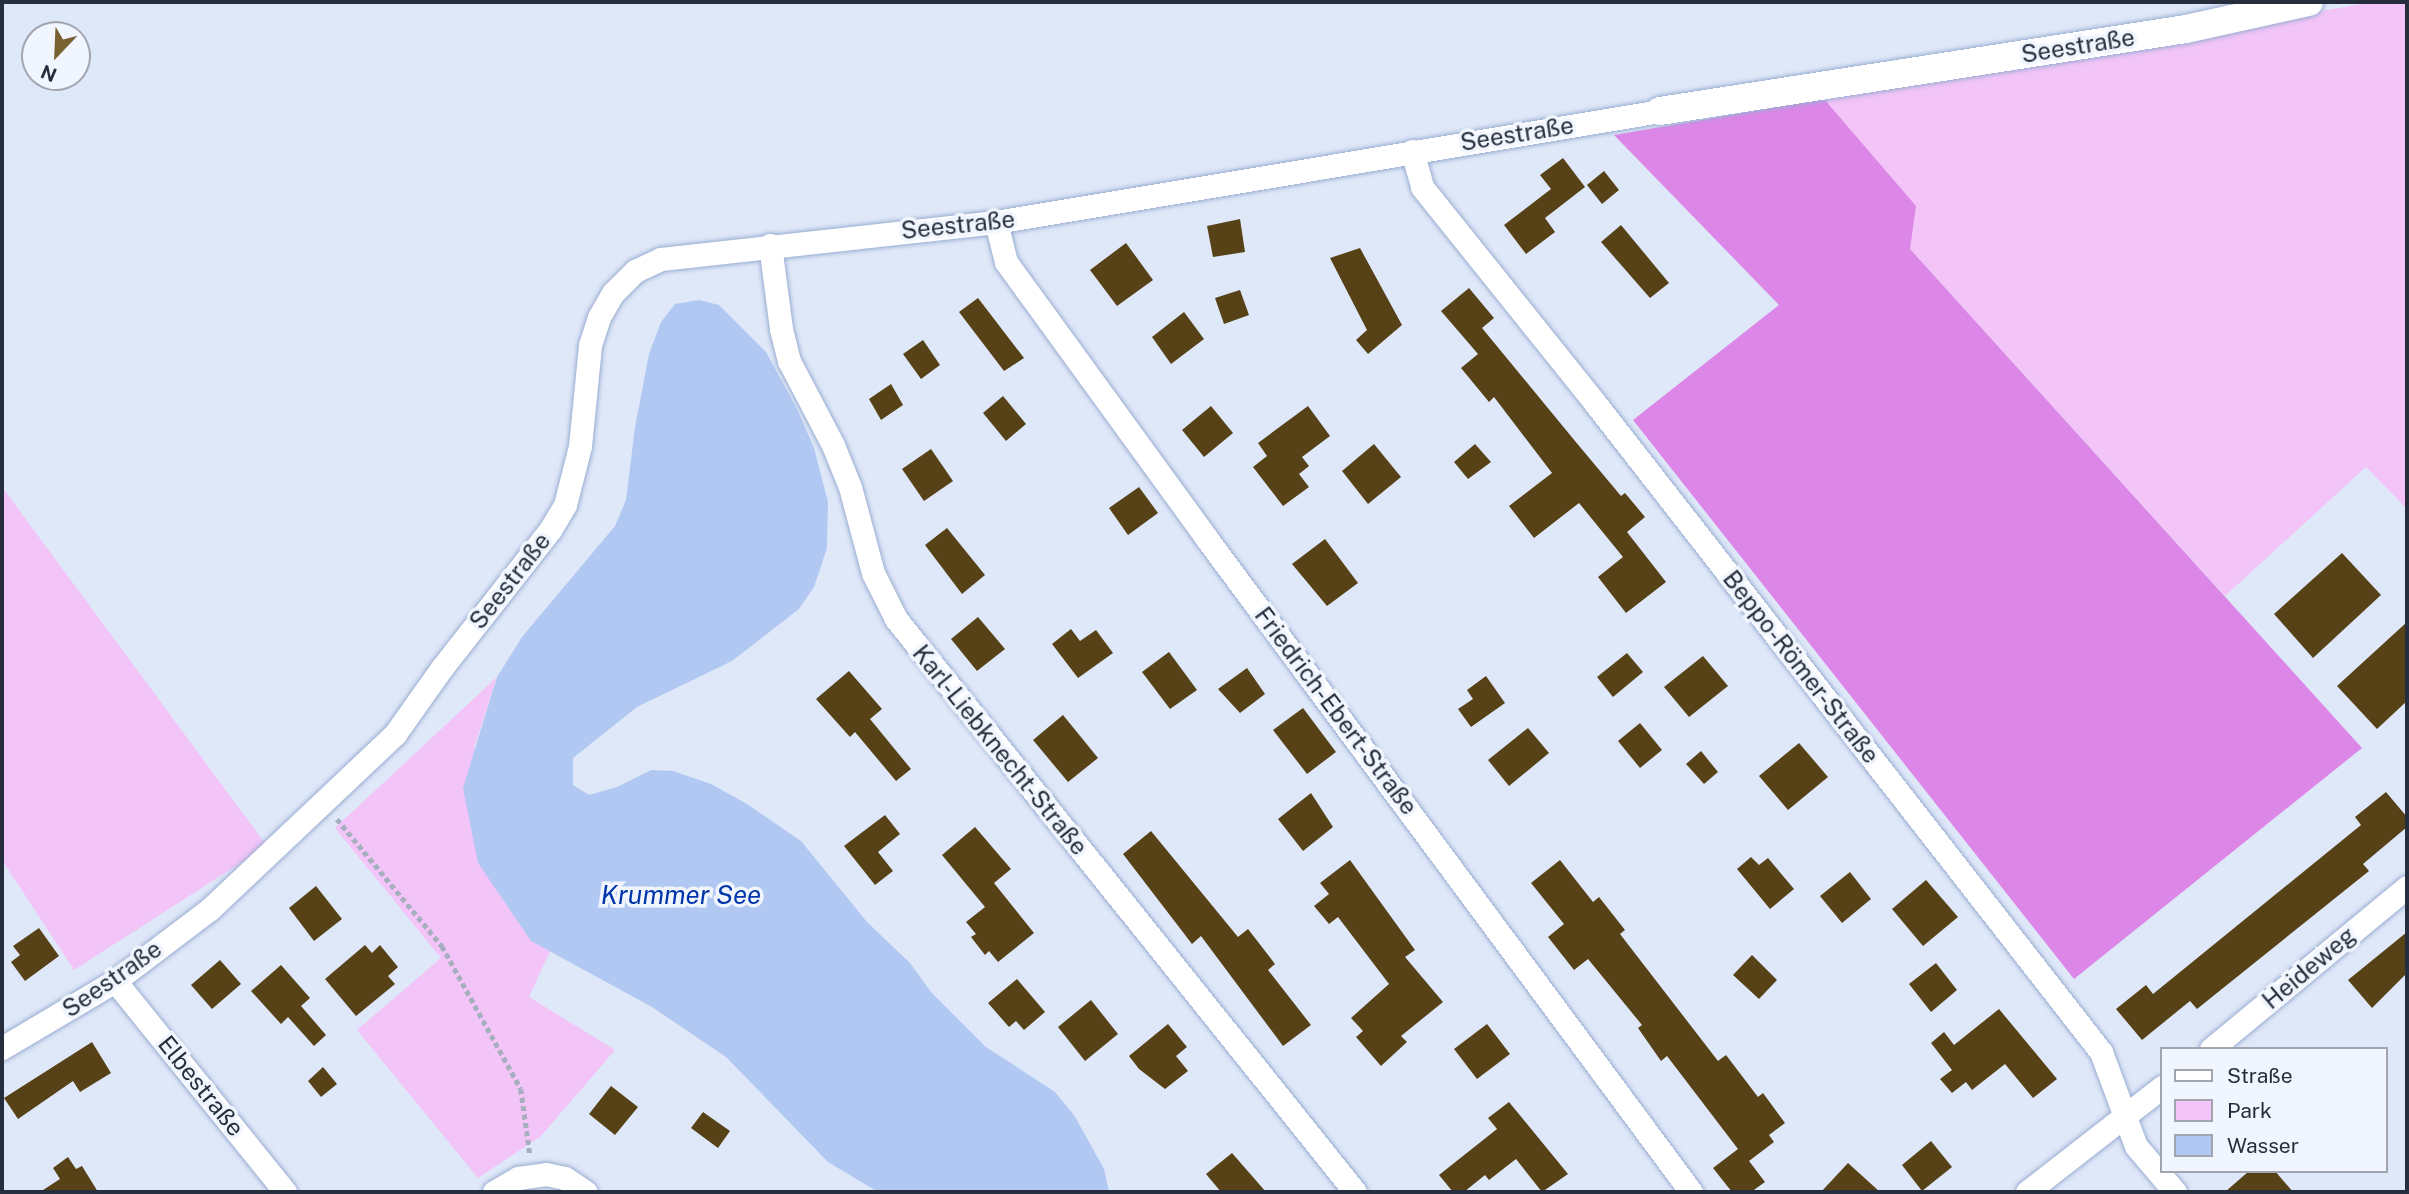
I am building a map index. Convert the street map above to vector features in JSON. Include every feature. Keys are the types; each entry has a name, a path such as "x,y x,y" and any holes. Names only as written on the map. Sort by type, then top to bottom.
{"street":[{"name":"Seestraße","path":"2,1048 115,981 210,909 380,750 551,530 565,505 575,474 590,345 599,317 613,293 635,271 661,259 996,222 1412,151 2186,29 2309,2"},
{"name":"Beppo-Römer-Straße","path":"1412,151 1422,187 1595,403 2101,1052 2136,1146 2175,1192"},
{"name":"Friedrich-Ebert-Straße","path":"996,222 1006,262 1691,1192"},
{"name":"Karl-Liebknecht-Straße","path":"770,245 781,329 789,362 850,487 873,573 896,620 1354,1192"},
{"name":"Heideweg","path":"2213,1047 2407,887"},
{"name":"Elbestraße","path":"115,981 285,1192"},
{"path":"2027,1192 2160,1089"},
{"path":"494,1192 524,1176 565,1178 586,1192"}],"path":[{"path":"337,819 442,946 521,1089 529,1132 524,1176"}],"green space":[{"path":"2373,2 2407,2 2407,509 2366,467 2225,596 1910,249 1824,99"},
{"path":"2,487 267,846 74,970 2,860"},
{"path":"497,677 474,748 531,941 550,951 529,997 615,1050 541,1136 478,1178 357,1030 441,958 335,828"}],"shaded area":[{"path":"1824,99 1916,206 1910,249 2362,748 2074,979 1633,420 1779,305 1614,135"}],"water":[{"name":"Krummer See","path":"699,300 719,305 766,352 797,409 814,448 828,502 827,548 814,587 799,609 732,661 637,707 573,758 573,785 589,795 617,787 651,770 673,771 711,784 747,804 801,841 867,922 910,963 931,992 986,1047 1055,1092 1074,1115 1104,1169 1109,1192 878,1192 828,1162 726,1057 652,1007 531,941 478,863 463,788 497,677 522,637 615,526 626,500 635,427 649,354 661,322 675,304"}],"building":[{"path":"1563,158 1585,187 1545,218 1555,232 1526,254 1504,225 1551,189 1540,175"},
{"path":"1604,171 1619,190 1602,204 1587,185"},
{"path":"1240,219 1245,252 1213,257 1207,226"},
{"path":"1621,225 1669,283 1650,298 1601,242"},
{"path":"1126,243 1153,280 1117,306 1090,270"},
{"path":"1360,248 1402,325 1368,354 1356,340 1367,330 1330,258"},
{"path":"1469,288 1494,318 1482,328 1621,496 1625,493 1645,517 1627,532 1666,582 1626,613 1598,577 1623,557 1579,503 1534,538 1509,506 1552,473 1494,397 1489,402 1461,368 1478,354 1441,311"},
{"path":"1240,290 1249,315 1224,324 1215,298"},
{"path":"978,298 1024,358 1004,371 959,312"},
{"path":"1184,312 1204,339 1171,364 1152,337"},
{"path":"923,340 940,365 921,379 903,354"},
{"path":"891,384 903,405 881,420 869,399"},
{"path":"1003,396 1026,424 1006,441 983,413"},
{"path":"1211,406 1233,433 1204,457 1182,430"},
{"path":"1308,406 1330,436 1302,457 1309,466 1299,474 1309,487 1283,506 1253,467 1267,456 1258,443"},
{"path":"1374,444 1401,477 1368,504 1342,471"},
{"path":"1475,444 1491,462 1468,479 1454,462"},
{"path":"931,449 953,481 924,501 902,469"},
{"path":"1139,487 1158,513 1128,535 1109,508"},
{"path":"947,528 985,575 962,594 925,545"},
{"path":"1325,539 1358,583 1327,606 1292,564"},
{"path":"2342,553 2381,595 2313,658 2274,614"},
{"path":"978,617 1005,649 977,671 951,639"},
{"path":"2407,622 2407,701 2377,729 2337,686"},
{"path":"1071,629 1080,641 1096,630 1113,653 1078,678 1052,644"},
{"path":"1169,652 1197,690 1170,709 1142,672"},
{"path":"1627,653 1643,672 1613,697 1597,677"},
{"path":"1703,656 1728,686 1689,717 1664,687"},
{"path":"1247,668 1265,694 1240,713 1218,689"},
{"path":"849,671 882,709 870,719 911,769 896,781 855,732 850,737 816,699"},
{"path":"1486,676 1505,703 1471,727 1458,709 1473,699 1467,690"},
{"path":"1303,708 1336,752 1307,774 1273,730"},
{"path":"1063,715 1098,758 1068,782 1033,740"},
{"path":"1640,723 1662,750 1640,768 1618,741"},
{"path":"1528,728 1549,753 1509,786 1488,760"},
{"path":"1799,743 1828,777 1788,810 1759,776"},
{"path":"1701,751 1718,772 1704,784 1686,764"},
{"path":"2386,792 2407,817 2407,827 2363,864 2369,871 2197,1009 2190,1001 2142,1040 2116,1009 2146,985 2153,994 2361,825 2355,817"},
{"path":"1311,793 1333,827 1303,851 1278,819"},
{"path":"885,815 900,834 878,852 893,871 875,885 844,846"},
{"path":"975,827 1011,869 994,883 1034,933 998,962 989,951 985,955 971,937 976,934 966,922 985,907 942,855"},
{"path":"1151,831 1238,937 1248,929 1275,964 1268,970 1311,1025 1283,1046 1201,936 1192,944 1123,854"},
{"path":"1751,857 1759,865 1768,858 1794,889 1770,909 1737,869"},
{"path":"1350,860 1415,950 1405,957 1443,1002 1401,1036 1407,1042 1381,1066 1356,1037 1363,1031 1351,1018 1389,984 1338,917 1329,924 1314,906 1329,894 1320,883"},
{"path":"1560,860 1593,902 1599,897 1625,930 1620,934 1718,1061 1726,1055 1758,1097 1763,1093 1785,1123 1769,1135 1774,1142 1749,1161 1765,1182 1751,1192 1732,1192 1713,1168 1738,1149 1667,1056 1661,1061 1638,1028 1642,1025 1588,959 1574,970 1548,937 1564,924 1531,883"},
{"path":"1850,872 1871,899 1842,923 1820,896"},
{"path":"1926,880 1958,917 1923,946 1892,909"},
{"path":"316,886 342,919 314,941 289,908"},
{"path":"39,928 59,956 25,981 11,962 20,955 13,946"},
{"path":"2407,932 2407,973 2372,1008 2348,980"},
{"path":"365,945 372,953 380,945 398,967 388,976 395,984 356,1016 325,979"},
{"path":"1752,955 1777,980 1759,999 1733,975"},
{"path":"220,960 241,984 212,1009 191,985"},
{"path":"1936,963 1957,990 1931,1012 1909,984"},
{"path":"281,965 310,998 301,1006 326,1035 314,1046 288,1017 281,1024 251,991"},
{"path":"1017,979 1045,1012 1024,1030 1016,1021 1009,1027 988,1003"},
{"path":"1091,1000 1118,1034 1085,1061 1058,1027"},
{"path":"1999,1009 2057,1079 2033,1098 2005,1064 1972,1090 1966,1082 1952,1093 1940,1079 1952,1070 1931,1043 1944,1032 1954,1045"},
{"path":"1168,1024 1187,1047 1176,1056 1188,1071 1165,1089 1139,1069 1129,1056"},
{"path":"1487,1024 1510,1054 1477,1079 1454,1049"},
{"path":"92,1042 111,1073 80,1092 73,1081 18,1119 4,1098"},
{"path":"323,1067 337,1084 321,1097 308,1081"},
{"path":"611,1086 638,1107 615,1135 589,1114"},
{"path":"1509,1102 1568,1174 1542,1192 1516,1159 1489,1180 1485,1175 1464,1192 1453,1192 1439,1175 1497,1129 1488,1118"},
{"path":"703,1112 730,1131 718,1148 691,1128"},
{"path":"1931,1141 1952,1167 1922,1191 1902,1165"},
{"path":"1232,1153 1266,1192 1221,1192 1206,1174"},
{"path":"68,1157 76,1169 82,1166 98,1192 40,1192 60,1179 53,1168"},
{"path":"1848,1163 1880,1192 1821,1192"},
{"path":"2247,1173 2277,1173 2293,1192 2225,1192"}]}
